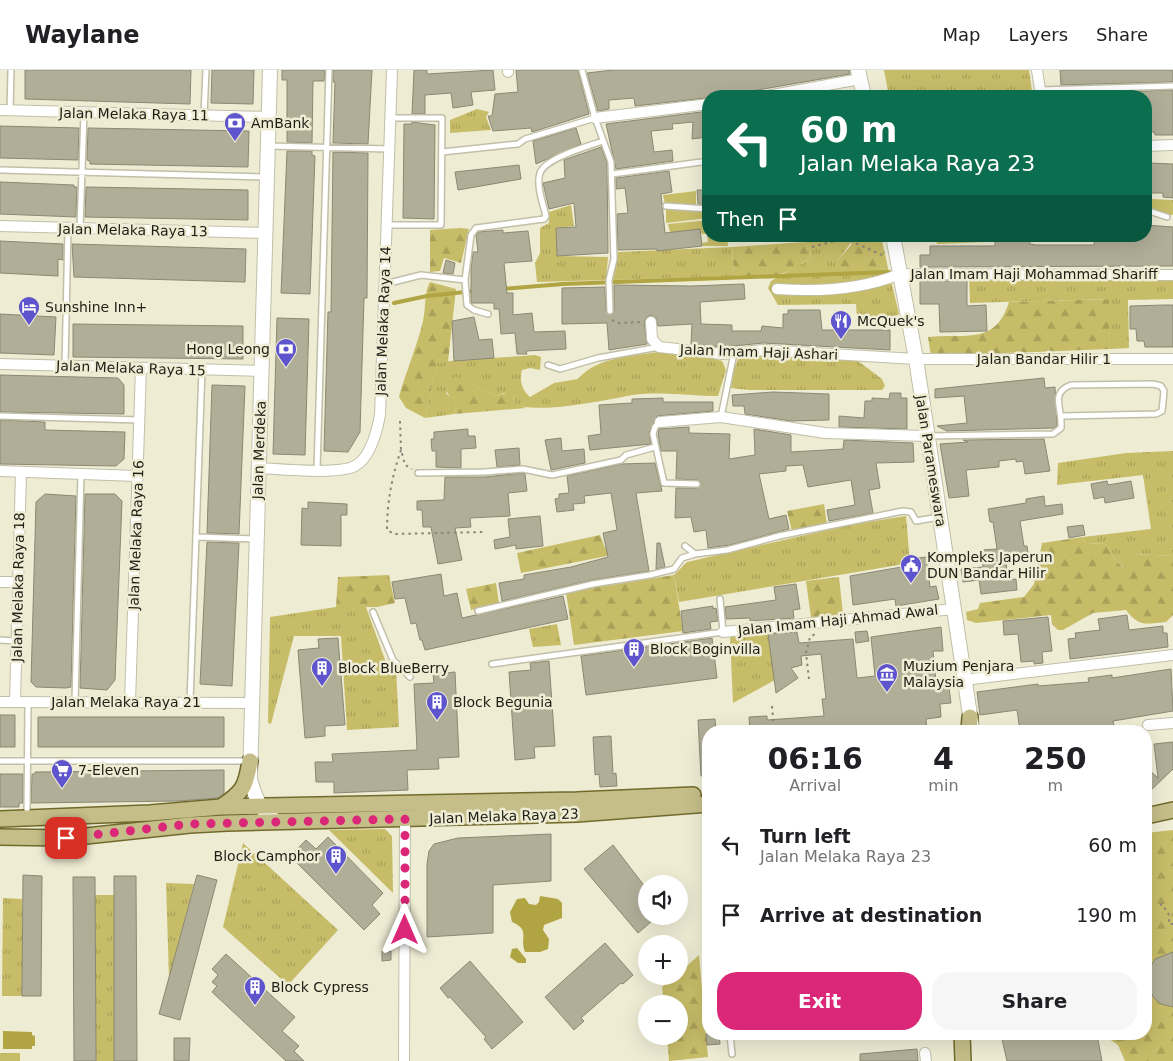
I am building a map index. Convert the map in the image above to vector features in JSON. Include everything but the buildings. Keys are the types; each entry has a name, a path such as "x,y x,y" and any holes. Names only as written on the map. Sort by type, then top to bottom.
{"main road":[{"name":"Jalan Merdeka","path":"270,70 250,779 260,806 266,815 276,821"},
{"path":"859,75 863,90"},
{"name":"Jalan Parameswara","path":"894,242 916,359 970,725"},
{"path":"221,807 238,795 244,788 250,761"},
{"name":"Jalan Melaka Raya 23","path":"0,837 66,838 190,824 405,819 577,807 702,801"},
{"name":"Jalan Melaka Raya 23","path":"0,819 260,806 577,807"},
{"path":"1152,815 1173,810"},
{"path":"962,1040 963,1061"}],"street":[{"name":"Jalan Melaka Raya 14","path":"258,468 342,470 356,466 372,444 380,415 392,70"},
{"path":"1037,70 1040,90"},
{"path":"793,90 859,75"},
{"path":"595,118 702,105"},
{"name":"Jalan Melaka Raya 11","path":"5,110 269,117"},
{"path":"1152,146 1173,145"},
{"name":"Jalan Melaka Raya 13","path":"0,226 265,233"},
{"name":"Jalan Imam Haji Mohammad Shariff","path":"777,289 795,290 876,284 900,274 1173,275"},
{"path":"651,322 652,339 659,347"},
{"name":"Jalan Imam Haji Ashari","path":"659,347 714,353 764,350 916,359"},
{"name":"Jalan Bandar Hilir 1","path":"916,359 1173,359"},
{"name":"Jalan Melaka Raya 15","path":"0,364 261,371"},
{"name":"Jalan Melaka Raya 16","path":"130,702 141,368"},
{"path":"660,422 721,416 825,433 928,436"},
{"path":"0,471 137,476"},
{"name":"Jalan Melaka Raya 18","path":"15,702 21,472"},
{"path":"0,582 18,582"},
{"name":"Jalan Imam Haji Ahmad Awal","path":"723,632 954,609"},
{"path":"964,680 1173,655"},
{"name":"Jalan Melaka Raya 21","path":"0,702 251,703"},
{"path":"1148,725 1173,723"},
{"path":"404,1061 402,1026 405,819"}],"lane":[{"path":"5,110 11,70"},
{"path":"204,116 206,70"},
{"path":"316,470 329,70"},
{"path":"582,70 595,118 611,162 614,259 609,283 610,311"},
{"path":"1097,90 1173,86"},
{"path":"80,228 84,113"},
{"path":"386,226 441,225 442,118 390,118"},
{"path":"442,152 518,144 525,138 595,118"},
{"path":"488,314 474,310 467,305 465,280 471,235 476,228 544,219 546,216 540,177 544,168 565,155 603,142"},
{"path":"268,146 389,149"},
{"path":"612,174 702,162"},
{"path":"0,170 267,177"},
{"path":"666,206 702,209"},
{"path":"1152,212 1167,217"},
{"path":"65,366 68,228"},
{"path":"384,285 421,275 465,280"},
{"path":"548,365 560,368 598,358 659,347"},
{"path":"721,416 734,353"},
{"path":"190,702 202,370"},
{"path":"928,436 1045,436 1062,428 1063,416 1059,405 1059,393 1062,388 1071,385 1153,384 1161,386 1164,391 1162,411 1156,414 1063,416"},
{"path":"0,416 139,420"},
{"path":"660,422 655,427 654,434 655,447 664,483 697,484"},
{"path":"418,473 484,472 523,469 552,475 621,460 626,454 655,447"},
{"path":"75,702 81,474"},
{"path":"478,611 548,596 571,588 658,573 674,569 682,558 695,554 727,550 817,528 903,511 912,512 916,521 940,517"},
{"path":"196,537 256,539"},
{"path":"685,546 695,554"},
{"path":"492,664 723,632 720,599"},
{"path":"373,612 393,660 410,676"},
{"path":"0,640 16,641"},
{"path":"27,818 28,702"},
{"path":"0,760 250,761"},
{"path":"731,1040 732,1054"}],"path":[{"path":"812,247 835,242"},
{"path":"853,242 882,256 896,254"},
{"path":"610,311 613,322 651,322"},
{"path":"400,422 401,450 405,465 418,473"},
{"path":"401,450 394,471 387,510 387,530 394,534 484,532"},
{"path":"809,679 806,653 810,637 820,632"},
{"path":"772,706 774,725"},
{"path":"1160,905 1162,904 1168,915 1169,924 1173,924"}],"green space":[{"path":"884,70 1029,70 1032,90 888,90"},
{"path":"477,109 489,112 486,117 491,130 450,133 450,120"},
{"path":"696,191 696,206 676,203 665,204 663,195"},
{"path":"1152,199 1173,200 1173,215 1158,213 1152,208"},
{"path":"571,205 574,226 556,228 557,256 608,257 606,280 537,282 535,263 540,253 540,228 549,223 549,212"},
{"path":"685,209 702,211 702,219 666,223 666,210"},
{"path":"702,221 702,234 670,232 668,224"},
{"path":"469,229 461,263 444,258 440,271 430,272 430,230"},
{"path":"728,242 728,246 702,246 701,243"},
{"path":"804,242 852,242 838,260 838,271 888,268 899,314 893,318 857,319 856,304 778,305 768,288 771,281 811,258 810,249"},
{"path":"804,242 810,249 811,258 789,271 768,276 734,276 732,247"},
{"path":"852,242 882,242 888,268 838,272 838,260"},
{"path":"936,242 986,242 937,244"},
{"path":"732,247 734,276 613,280 618,252"},
{"path":"969,276 1173,277 1173,299 1128,300 1129,348 1110,349 1108,299 970,303"},
{"path":"430,282 456,289 448,362 437,363 425,418 406,408 399,397 421,331 427,290"},
{"path":"1109,299 1110,349 931,356 928,337 967,336 987,331 996,325 1003,316 1009,302"},
{"path":"664,351 705,356 722,361 726,370 718,396 643,394 570,406 535,408 513,402 514,394 504,393 497,396 479,389 470,381 446,393 453,400 456,409 454,414 425,418 437,362 535,355 541,357 540,370 530,368 522,370 522,385 530,397 554,383 578,379 586,371 606,361"},
{"path":"761,353 858,361 882,379 885,386 882,390 749,390 731,388 734,368 739,357"},
{"path":"455,377 470,381 479,389 497,396 512,391 514,393 513,402 526,408 454,414 456,409 445,381"},
{"path":"1173,451 1173,556 1134,554 1124,567 1117,562 1106,544 1085,543 1083,537 1151,529 1143,475 1057,485 1058,463 1126,453"},
{"path":"824,504 827,524 792,531 787,511"},
{"path":"906,516 910,563 679,602 674,575 687,562 854,524"},
{"path":"600,535 605,548 622,544 622,553 521,573 517,553"},
{"path":"1083,537 1085,543 1106,544 1117,562 1123,567 1134,554 1173,556 1173,615 1166,622 1148,624 1139,622 1126,610 1093,613 1063,630 1058,630 1052,624 1051,615 976,623 967,620 966,612 978,609 980,603 1024,597 1034,584 1042,543"},
{"path":"389,575 395,603 377,607 336,607 338,577"},
{"path":"674,575 683,631 574,645 566,592"},
{"path":"839,577 843,614 811,618 806,581"},
{"path":"496,583 499,603 471,610 466,589"},
{"path":"336,607 366,607 388,668 396,668 399,727 347,730 341,636 294,636 271,724 268,723 270,617"},
{"path":"557,624 561,645 533,647 529,629"},
{"path":"768,631 775,680 733,703 730,637 732,635"},
{"path":"377,653 379,679 353,681 352,654"},
{"path":"385,829 392,836 393,893 329,830"},
{"path":"1173,830 1173,1061 1125,1061 1118,1045 1111,1040 1152,1040 1152,832"},
{"path":"243,843 338,930 288,985 223,927"},
{"path":"166,883 194,884 169,978"},
{"path":"95,895 114,895 114,1061 96,1061"},
{"path":"3,898 22,899 22,996 2,996"},
{"path":"699,955 702,989 702,1040 706,1040 708,1057 669,1061 668,1045 688,1045 688,995 663,995 662,987 664,985 688,985 688,965"},
{"path":"0,1053 20,1053 20,1061 0,1061"}],"shaded area":[{"path":"540,896 558,899 562,903 562,918 544,925 543,930 549,939 548,949 540,952 525,952 523,947 523,931 512,922 510,912 517,899 525,898 529,904 536,905 539,902"},
{"path":"517,948 526,959 526,963 518,963 510,957 512,949"},
{"path":"3,1031 32,1032 32,1035 35,1036 35,1046 32,1046 32,1049 3,1049"}],"waterway":[{"path":"501,289 563,284 889,272"},
{"path":"394,303 427,296 475,291"}],"place":[{"name":"AmBank","path":"235,142"},
{"name":"Sunshine Inn+","path":"29,326"},
{"name":"McQuek's","path":"841,340"},
{"name":"Hong Leong","path":"286,368"},
{"name":"Kompleks Japerun DUN Bandar Hilir","path":"911,584"},
{"name":"Block Boginvilla","path":"634,668"},
{"name":"Block BlueBerry","path":"322,687"},
{"name":"Muzium Penjara Malaysia","path":"887,693"},
{"name":"Block Begunia","path":"437,721"},
{"name":"7-Eleven","path":"62,789"},
{"name":"Block Camphor","path":"336,875"},
{"name":"Block Cypress","path":"255,1006"}],"route":[{"path":"66,838 190,824 405,819 405,930"}]}
